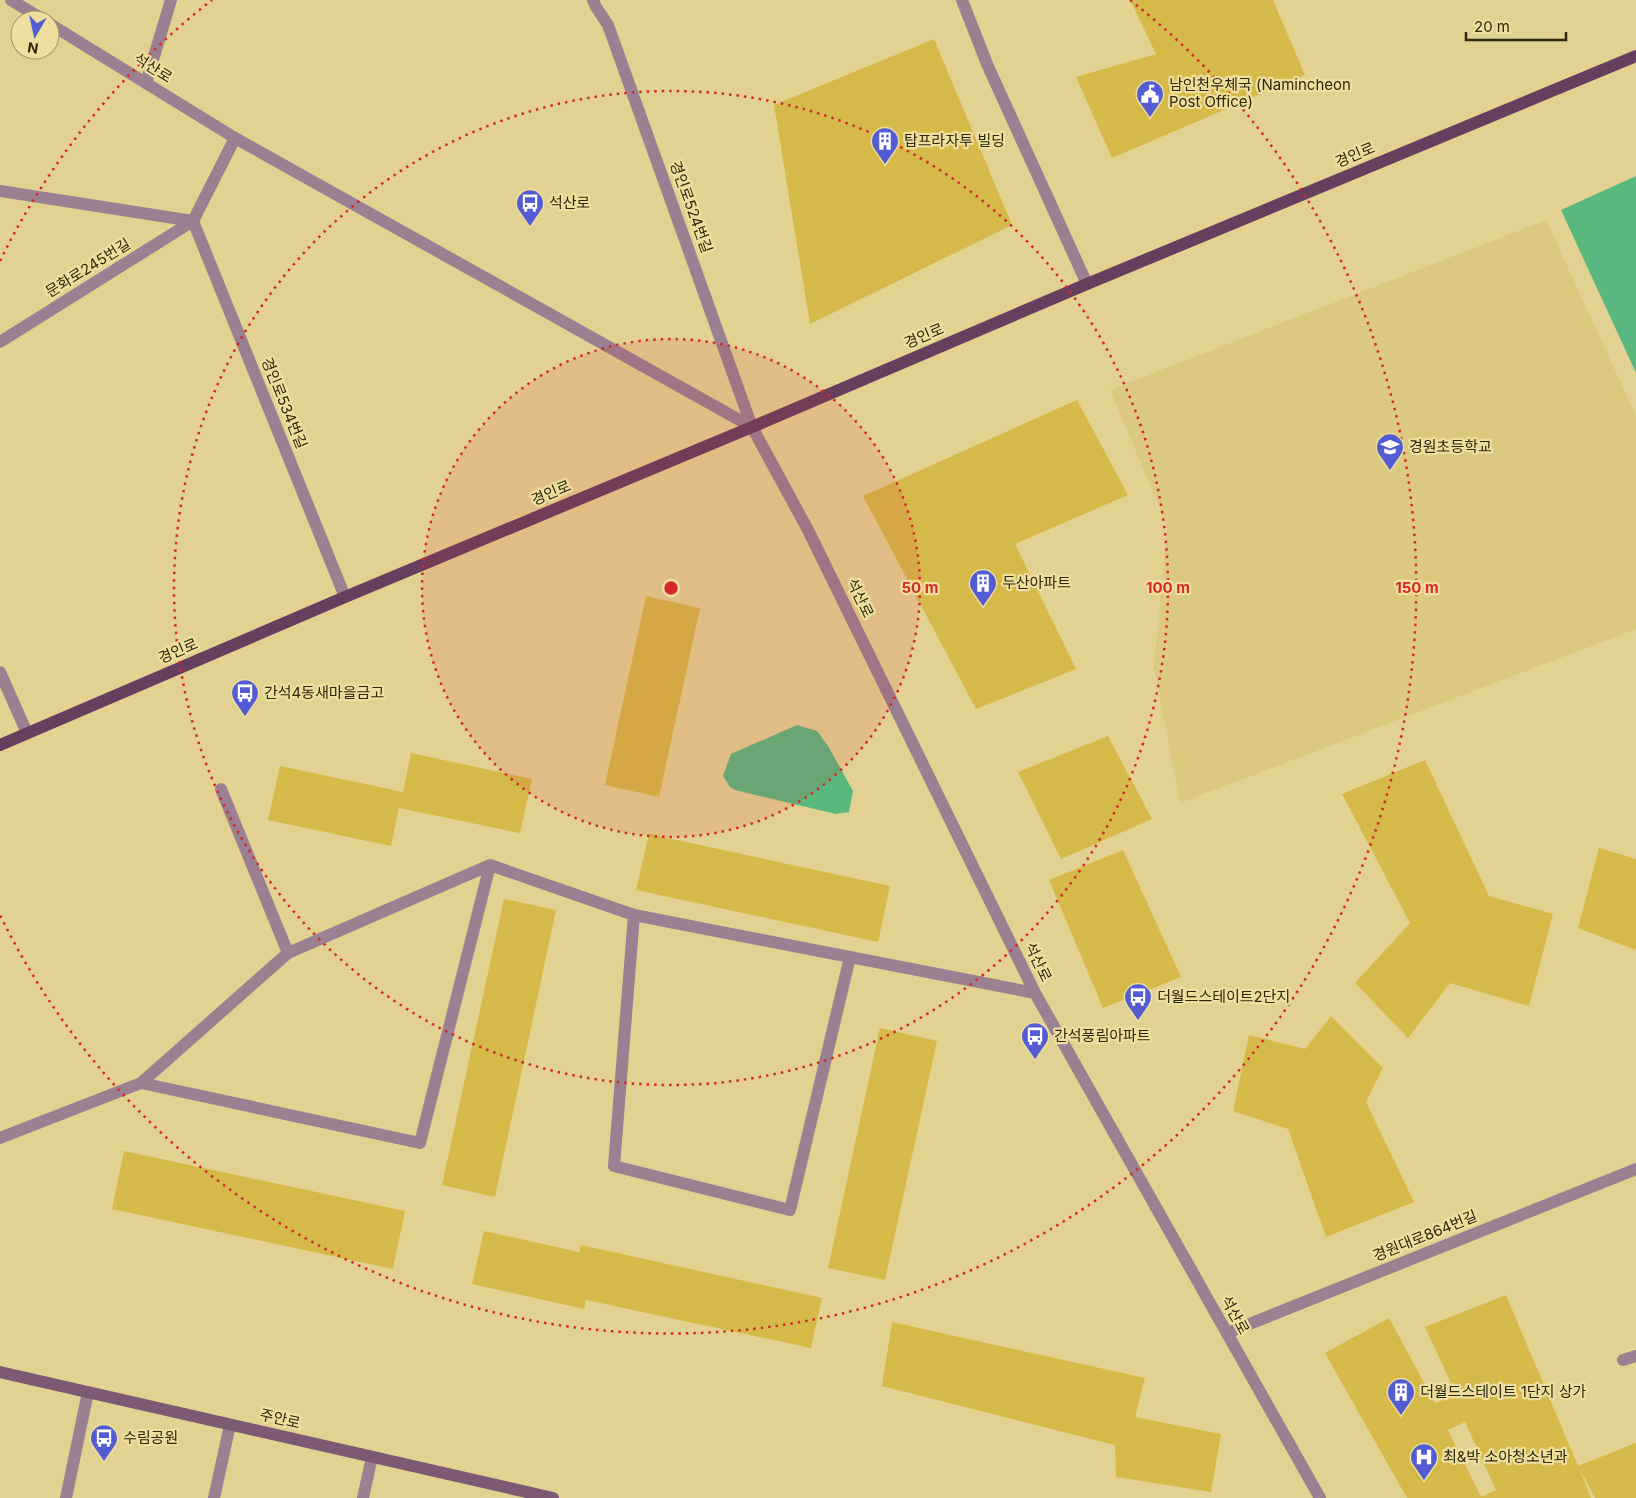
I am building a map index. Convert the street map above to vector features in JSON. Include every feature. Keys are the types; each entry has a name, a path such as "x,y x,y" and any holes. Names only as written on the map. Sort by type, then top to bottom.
{"main road":[{"name":"경인로","path":"0,744 1088,284 1636,56"},
{"name":"주안로","path":"0,1372 372,1457 521,1494 553,1498"}],"street":[{"path":"11,0 28,10"},
{"path":"146,83 171,0"},
{"name":"경인로524번길","path":"593,0 596,8 608,25 752,427"},
{"path":"962,0 987,64 1088,284"},
{"name":"석산로","path":"60,30 235,138 752,427 808,530 1035,993 1320,1498"},
{"path":"0,191 193,221 235,138"},
{"name":"문화로245번길","path":"0,342 193,221"},
{"name":"경인로534번길","path":"193,221 346,597"},
{"path":"0,672 27,733"},
{"path":"221,789 288,952"},
{"path":"0,1138 141,1083 288,952 490,866 634,915 1035,993"},
{"path":"141,1083 420,1143 490,866"},
{"path":"634,915 614,1166 790,1210 850,957"},
{"name":"경원대로864번길","path":"1226,1333 1636,1169"},
{"path":"1623,1360 1636,1356"},
{"path":"66,1498 88,1392"},
{"path":"214,1498 230,1425"},
{"path":"363,1498 372,1457"}],"shaded area":[{"name":"경원초등학교","path":"1546,220 1636,416 1636,629 1180,803 1154,668 1167,525 1110,390"}],"green space":[{"path":"1636,176 1636,373 1561,210"},
{"path":"797,725 817,731 828,746 853,791 849,812 836,814 735,790 730,787 723,776 731,754"}],"building":[{"name":"남인천우체국 (Namincheon Post Office)","path":"1130,0 1273,0 1305,75 1112,158 1076,77 1156,54"},
{"name":"탑프라자투 빌딩","path":"934,39 1012,225 810,324 774,105"},
{"name":"두산아파트","path":"1077,400 1128,495 1015,544 1076,669 976,709 863,496"},
{"path":"646,596 700,608 659,797 605,785"},
{"path":"1108,736 1152,819 1061,859 1018,772"},
{"path":"411,753 532,779 520,833 399,808 391,846 268,820 280,766 403,792"},
{"path":"1425,760 1489,896 1553,914 1529,1006 1450,983 1408,1038 1355,983 1410,923 1342,794"},
{"path":"649,834 890,886 878,942 636,890"},
{"path":"1599,848 1636,859 1636,950 1578,928"},
{"path":"1123,850 1181,977 1103,1008 1049,880"},
{"path":"504,899 556,910 495,1197 442,1185"},
{"path":"1331,1016 1383,1068 1366,1102 1414,1202 1326,1237 1288,1129 1233,1111 1249,1035 1305,1049"},
{"path":"880,1028 937,1041 885,1280 828,1268"},
{"path":"124,1151 405,1211 393,1269 112,1209"},
{"path":"484,1231 579,1252 581,1245 822,1298 811,1348 586,1300 584,1309 472,1284"},
{"path":"1506,1295 1578,1466 1636,1443 1636,1498 1595,1498 1579,1468 1591,1498 1407,1498 1325,1353 1389,1318 1435,1403 1456,1394 1425,1327","holes":["1465,1422 1496,1490 1481,1497 1448,1430"]},
{"path":"892,1322 1145,1378 1135,1417 1221,1434 1211,1492 1116,1477 1115,1445 882,1386"}],"place":[{"name":"남인천우체국 (Namincheon Post Office)","path":"1150,118"},
{"name":"탑프라자투 빌딩","path":"885,165"},
{"name":"석산로","path":"530,227"},
{"name":"경원초등학교","path":"1390,471"},
{"name":"두산아파트","path":"983,607"},
{"name":"간석4동새마을금고","path":"245,717"},
{"name":"더월드스테이트2단지","path":"1138,1021"},
{"name":"간석풍림아파트","path":"1035,1060"},
{"name":"더월드스테이트 1단지 상가","path":"1401,1416"},
{"name":"수림공원","path":"104,1462"},
{"name":"최&박 소아청소년과","path":"1424,1481"}]}
